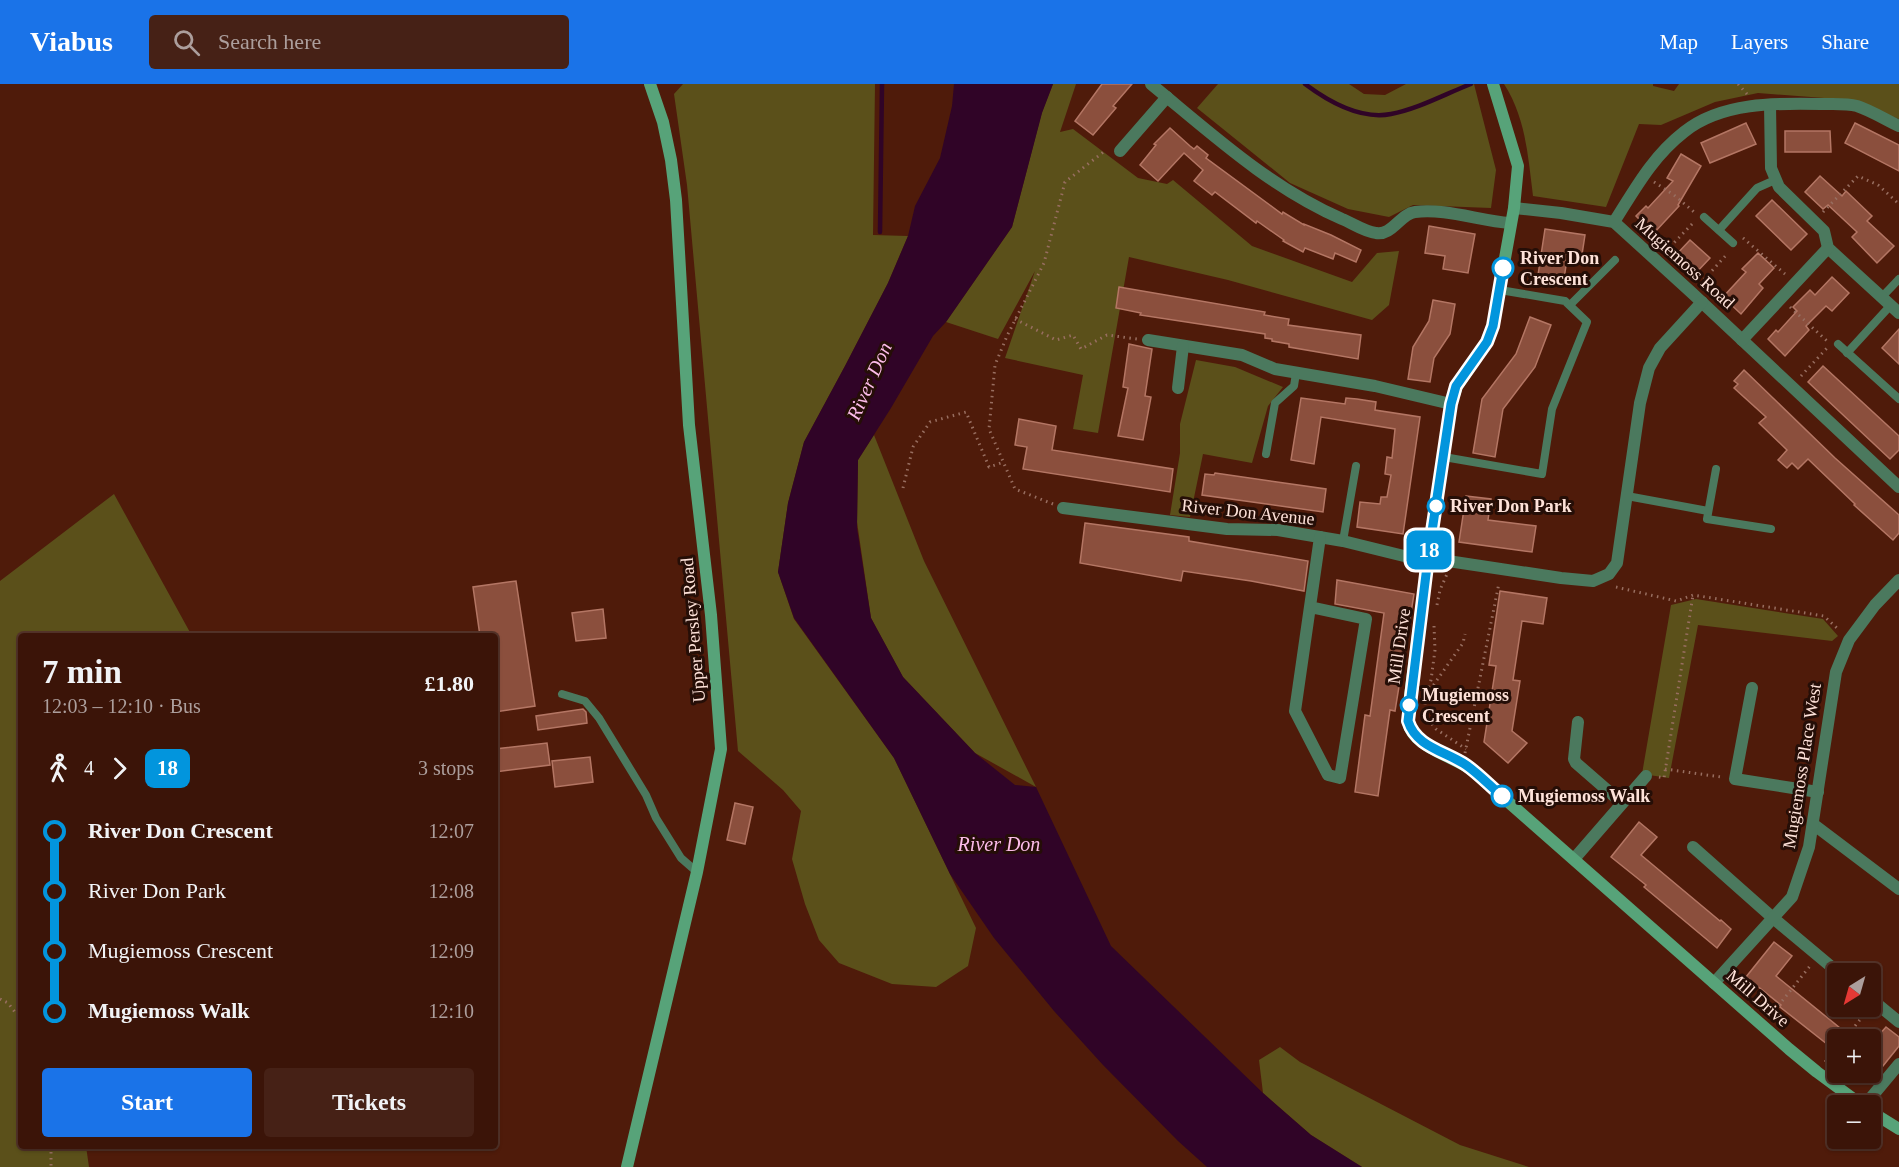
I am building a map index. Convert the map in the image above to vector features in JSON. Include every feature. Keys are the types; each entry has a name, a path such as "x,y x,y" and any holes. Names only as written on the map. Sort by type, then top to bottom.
{"street":[{"name":"Upper Persley Road","path":"627,1167 697,872 721,749 711,615 689,425 676,200 663,122 650,84"},
{"path":"1151,84 1220,142 1286,190 1326,212 1376,233 1385,232 1410,213 1424,211 1510,223"},
{"path":"1495,89 1518,166 1514,208"},
{"path":"1120,151 1167,97"},
{"path":"1770,105 1771,168 1775,180 1787,196 1824,231 1828,248 1890,306"},
{"path":"1614,222 1655,159 1668,145 1686,130 1724,111 1770,105 1857,106 1899,126"},
{"name":"Mugiemoss Road","path":"1514,208 1614,222 1899,487"},
{"name":"Mill Drive","path":"1514,208 1493,326 1487,342 1456,386 1451,404 1408,711 1411,731 1420,741 1472,770 1763,1026 1817,1072 1849,1095"},
{"path":"1742,340 1828,248"},
{"path":"1428,558 1593,581 1609,574 1617,562 1640,404 1649,368 1660,348 1702,302"},
{"path":"1148,340 1242,354 1275,369 1375,386 1451,404"},
{"path":"1178,388 1183,346"},
{"name":"River Don Avenue","path":"1063,508 1227,530 1278,530 1343,541 1408,557 1428,558"},
{"path":"1310,607 1366,619 1340,778 1328,775 1295,711 1320,537"},
{"name":"Mugiemoss Place West","path":"1714,983 1792,897 1809,848 1836,672 1849,640 1875,605 1899,580"},
{"path":"1752,688 1735,779 1818,792"},
{"path":"1578,722 1574,759 1576,763 1622,803"},
{"path":"1574,859 1646,776"},
{"path":"1813,824 1899,889"},
{"path":"1693,847 1827,963"},
{"path":"1881,1007 1899,1022"},
{"path":"1873,1095 1899,1064"},
{"path":"1881,1118 1899,1129"}],"lane":[{"path":"1719,230 1757,188 1775,180"},
{"path":"1704,217 1733,243"},
{"path":"1570,306 1615,260"},
{"path":"1847,353 1890,306 1899,279"},
{"path":"1444,457 1542,474 1552,409 1587,322 1565,301 1500,290"},
{"path":"1838,344 1899,399"},
{"path":"1266,454 1275,403 1294,386 1296,373"},
{"path":"1343,541 1356,466"},
{"path":"1716,469 1707,519 1772,529"},
{"path":"1627,496 1708,511"},
{"path":"562,694 585,701 599,718 681,858 697,872"}],"path":[{"path":"1063,508 1016,489 989,429 995,365 1015,319 1044,263 1065,182 1114,143 1120,151"},
{"path":"1644,176 1674,195 1699,217 1657,261"},
{"path":"1814,222 1858,176 1878,185 1899,204"},
{"path":"1692,293 1744,237 1795,283"},
{"path":"1781,298 1831,345 1792,387"},
{"path":"1015,319 1056,340 1073,335 1081,349 1107,335 1148,340"},
{"path":"903,488 913,447 930,422 966,412 989,467 1004,462"},
{"path":"1437,606 1449,561"},
{"path":"1433,623 1436,633 1435,650 1424,714 1436,729 1466,749 1502,569"},
{"path":"1593,581 1676,601 1693,595 1824,616 1849,640"},
{"path":"1646,776 1664,778 1693,595"},
{"path":"1426,694 1463,642 1465,634"},
{"path":"1665,770 1735,779"},
{"path":"1763,1026 1818,956"},
{"path":"0,999 8,1003 18,1016"},
{"path":"1817,1072 1827,1060"},
{"path":"51,1149 51,1167"}],"shaded area":[{"path":"683,84 875,84 873,235 908,236 888,283 804,442 788,503 778,572 794,619 894,758 976,928 968,966 936,987 892,984 839,963 819,940 805,904 792,859 801,811 783,790 738,751 687,185 674,94"},
{"path":"1053,84 1076,84 1060,132 1073,129 1138,178 1167,184 1173,180 1252,246 1352,282 1377,253 1399,251 1389,305 1372,320 1228,280 1129,257 1098,433 1073,429 1083,375 1005,358 1035,271 998,339 946,322 1012,227 1042,112"},
{"path":"1218,84 1349,84 1364,94 1385,95 1406,84 1474,84 1496,170 1491,208 1413,205 1389,217 1348,209 1290,183 1197,108"},
{"path":"1504,84 1653,84 1653,86 1674,91 1679,84 1899,84 1899,119 1837,99 1758,93 1715,102 1661,125 1639,124 1606,207 1533,196 1522,124"},
{"path":"1196,360 1235,367 1283,387 1268,406 1252,463 1203,454 1190,517 1170,515 1180,453 1180,424"},
{"path":"874,435 924,561 1036,787 975,753 903,677 871,618 857,522 858,460"},
{"path":"114,494 190,633 18,633 18,1149 86,1149 89,1167 0,1167 0,581"},
{"path":"1696,599 1823,619 1838,636 1832,641 1698,625 1669,778 1642,774 1671,605"},
{"path":"1280,1047 1300,1062 1460,1145 1529,1167 1362,1167 1311,1135 1263,1093 1259,1060"}],"water":[{"name":"River Don","path":"954,84 1053,84 1042,113 1012,227 946,322 933,336 858,460 857,528 871,618 903,677 975,753 1015,785 1036,787 1111,946 1263,1093 1311,1135 1362,1167 1207,1167 1178,1141 1103,1065 1054,1011 994,938 950,874 894,758 794,618 778,572 788,503 804,442 888,283 908,236 915,206 940,158 952,106"}],"building":[{"path":"1102,84 1132,84 1113,106 1116,108 1093,135 1075,121"},
{"path":"1746,123 1756,144 1710,163 1701,143"},
{"path":"1855,123 1899,145 1899,171 1845,143"},
{"path":"1170,128 1194,149 1197,146 1208,155 1206,158 1282,214 1283,212 1304,225 1361,250 1356,262 1335,253 1333,259 1305,248 1303,252 1283,241 1215,192 1212,195 1194,181 1203,170 1184,153 1158,181 1140,165 1156,145 1154,144"},
{"path":"1785,131 1830,131 1831,152 1785,152"},
{"path":"1681,154 1701,166 1679,206 1654,233 1650,229 1648,231 1639,223 1641,221 1636,216 1646,206 1648,208 1673,181 1667,178"},
{"path":"1820,176 1842,196 1846,191 1872,216 1867,221 1894,246 1877,263 1852,237 1857,232 1828,205 1823,209 1805,192"},
{"path":"1772,200 1807,234 1791,250 1756,216"},
{"path":"1429,226 1475,234 1468,273 1443,269 1445,256 1425,253"},
{"path":"1545,229 1585,235 1581,261 1567,259 1564,279 1538,275"},
{"path":"1690,240 1710,258 1694,275 1675,256"},
{"path":"1758,253 1774,268 1759,284 1763,288 1741,314 1723,297 1746,272 1742,269"},
{"path":"1832,277 1849,293 1832,311 1826,306 1806,326 1809,330 1785,356 1768,339 1776,330 1778,332 1797,311 1793,307 1810,290 1815,295"},
{"path":"1119,287 1265,312 1264,315 1289,319 1288,325 1361,335 1358,359 1289,347 1289,344 1265,338 1265,334 1140,315 1141,313 1116,308"},
{"path":"1433,300 1455,304 1450,334 1434,358 1430,382 1408,379 1413,347 1429,321"},
{"path":"1530,317 1551,325 1535,367 1503,409 1495,457 1473,453 1482,399 1516,354"},
{"path":"1899,329 1899,364 1882,348"},
{"path":"1129,344 1152,349 1145,396 1151,397 1143,440 1118,436 1128,388 1123,387"},
{"path":"1823,366 1899,436 1899,450 1890,459 1808,382"},
{"path":"1744,370 1835,458 1899,515 1899,533 1893,540 1808,459 1798,469 1792,463 1787,468 1778,460 1787,450 1759,423 1766,417 1734,388 1738,384 1734,381"},
{"path":"1301,398 1345,404 1346,398 1376,402 1375,410 1420,417 1403,534 1357,527 1360,502 1380,504 1381,497 1387,497 1391,475 1385,474 1387,457 1392,458 1395,429 1321,417 1314,464 1291,460"},
{"path":"1019,419 1056,426 1052,450 1173,469 1170,492 1023,469 1027,447 1015,445"},
{"path":"1215,473 1326,489 1323,512 1202,495 1205,474 1214,475"},
{"path":"1466,496 1491,499 1488,520 1536,526 1532,552 1459,542"},
{"path":"1085,523 1189,537 1189,541 1308,561 1304,591 1183,571 1181,581 1080,563"},
{"path":"1337,580 1414,594 1395,711 1390,710 1378,796 1355,792 1365,715 1370,716 1384,613 1335,604"},
{"path":"516,581 535,706 498,712 498,633 480,633 473,587"},
{"path":"1500,591 1547,598 1543,624 1522,621 1513,680 1520,681 1512,731 1527,743 1508,763 1484,742 1496,666 1489,665"},
{"path":"603,609 606,638 576,641 572,613"},
{"path":"583,709 586,712 587,723 538,730 536,716"},
{"path":"547,743 550,765 498,772 498,749"},
{"path":"590,757 593,782 555,787 552,761"},
{"path":"735,803 753,807 745,844 727,840"},
{"path":"1639,822 1657,837 1641,855 1731,929 1717,948 1611,857"},
{"path":"1774,942 1792,956 1776,976 1841,1029 1827,1029 1827,1044 1746,977"},
{"path":"1886,1027 1899,1037 1899,1046 1881,1068 1881,1033"}],"waterway":[{"path":"880,232 882,84"},
{"path":"1305,84 1345,108 1379,115 1411,109 1471,84"}],"bus line":[{"name":"18","path":"1502,796 1463,763 1420,741 1411,731 1408,711 1451,404 1456,386 1487,342 1493,326 1503,268"}],"place":[{"name":"River Don Crescent","path":"1503,268"},
{"name":"River Don Park","path":"1436,506"},
{"name":"Mugiemoss Crescent","path":"1409,705"},
{"name":"Mugiemoss Walk","path":"1502,796"}]}
